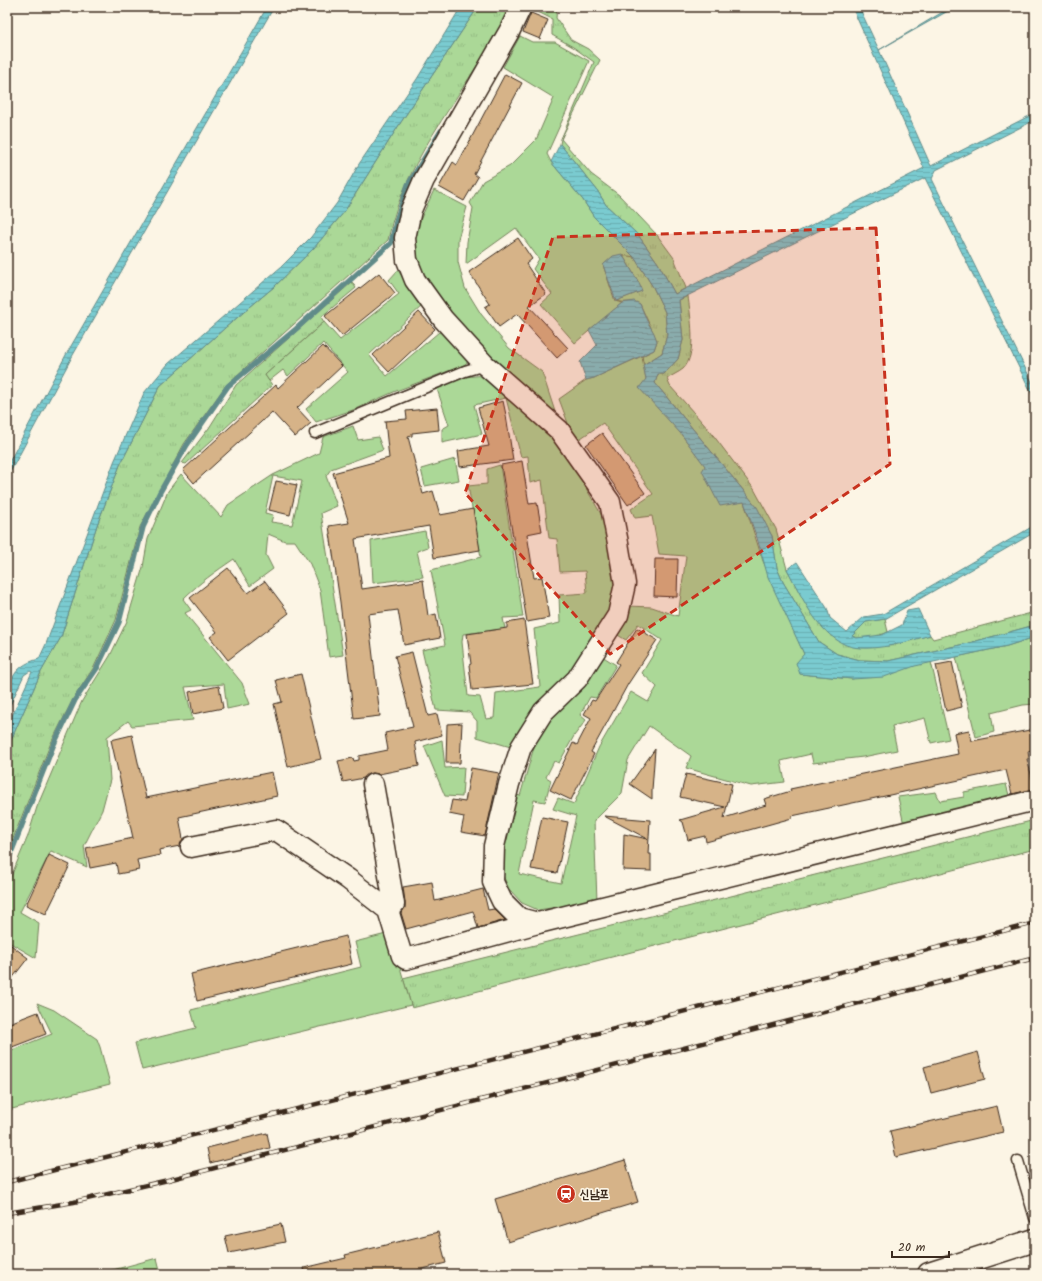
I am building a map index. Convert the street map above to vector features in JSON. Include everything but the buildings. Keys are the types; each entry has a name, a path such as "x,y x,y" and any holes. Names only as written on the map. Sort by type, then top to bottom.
{"main road":[{"path":"929,1274 1035,1240"}],"street":[{"path":"522,7 424,180 411,210 405,238 407,260 415,280 444,319 486,365 559,430 610,502 625,584 618,615 577,679 543,712 521,747 509,784 494,846 493,882 502,902 519,918 538,923"},
{"path":"373,784 394,904 388,910"},
{"path":"191,846 276,830 348,879 388,910 402,956 406,959 538,923 1035,800"}],"lane":[{"path":"315,433 465,371 486,365"},
{"path":"1018,1161 1035,1218"}],"highlighted area":[{"path":"876,228 890,464 610,654 465,493 553,237"}],"green space":[{"path":"478,7 510,7 495,36 424,149 409,178 397,208 388,240 226,385 184,444 140,527 116,620 94,667 73,699 50,745 7,854 7,749 41,672 61,637 97,525 120,465 160,386 226,327 275,286 313,249 344,212 399,125"},
{"path":"557,7 556,18 571,40 588,49 600,60 561,139 594,62 573,47 552,35 552,19 530,8"},
{"path":"520,36 532,42 555,42 589,61 547,154 551,162 583,200 594,217 634,257 617,256 603,265 615,301 622,303 575,343 541,304 552,294 533,269 539,259 516,228 466,264 467,242 473,208 470,203 483,181 510,166 536,140 554,98 503,67"},
{"path":"561,139 591,174 619,195 657,235 674,258 686,288 675,294 658,263 638,235 606,205 597,190 560,144"},
{"path":"434,190 467,207 458,239 458,262 465,288 481,314 509,348 542,372 559,424 500,371 419,277 414,233"},
{"path":"622,254 634,257 653,287 665,312 667,335 662,353 643,365 642,356 654,350 657,341 640,304 634,302 616,301 641,291 639,283"},
{"path":"398,270 415,297 423,305 369,355 387,376 439,332 451,337 471,359 464,365 396,391 353,410 316,422 306,409 348,372 323,343 288,376 283,370 269,381 265,375 324,322 340,340 399,294 389,280"},
{"path":"352,282 356,288 321,317 324,322 265,375 272,385 186,464 182,463 209,428 236,385"},
{"path":"688,296 692,344 688,363 683,369 667,379 670,386 710,431 754,489 776,529 787,569 805,602 831,636 888,646 930,635 933,639 1035,612 1035,625 969,643 888,661 860,660 837,654 819,642 783,582 777,568 772,536 743,490 655,383 658,374 664,374 678,359 683,340 679,300"},
{"path":"642,356 646,379 681,434 706,466 744,502 763,561 804,654 800,674 852,679 931,662 949,739 931,743 925,718 892,726 897,750 863,757 813,763 811,754 781,761 785,782 751,786 686,768 691,756 649,726 628,760 622,793 594,821 597,901 538,910 522,903 509,889 501,871 502,846 514,794 520,796 534,747 550,715 602,656 616,665 596,698 590,697 580,715 586,720 574,736 559,763 554,761 546,777 551,780 545,802 534,800 519,874 561,883 576,816 553,809 558,798 574,804 599,747 631,692 648,702 657,687 642,673 662,640 638,624 626,640 616,634 628,606 652,607 678,616 686,556 659,554 652,516 635,518 631,509 653,494 603,423 575,442 559,399 586,380 594,378"},
{"path":"486,375 554,436 565,452 601,514 612,547 617,599 575,671 514,748 477,737 477,721 469,712 436,710 422,650 445,645 431,570 481,557 468,486 487,484 487,469 500,465 523,617 503,618 505,629 463,634 462,642 468,696 480,697 486,719 494,718 496,693 540,687 534,629 560,623 559,595 587,593 585,571 560,572 557,539 549,538 542,480 530,483 528,456 521,457 506,398 474,405 482,434 442,443 442,429 449,425 437,389 464,377"},
{"path":"353,426 358,440 378,437 383,450 331,469 326,476 337,506 321,513 343,655 329,657 320,590 310,564 295,541 285,541 268,534 266,555 273,569 250,586 234,559 195,588 183,599 191,610 185,613 242,683 250,704 227,709 224,684 185,687 193,720 132,726 128,721 107,737 110,780 102,810 84,846 87,867 51,851 20,912 39,923 36,958 7,941 7,886 28,836 37,807 82,701 110,656 127,621 143,567 148,539 168,491 181,474 221,517 228,505 273,475 319,453 323,437","holes":["273,476 302,481 292,525 271,522 273,515 265,513"]},
{"path":"455,459 459,480 425,486 421,469"},
{"path":"425,531 428,547 417,551 423,577 373,583 371,541"},
{"path":"885,619 888,632 875,637 856,638 852,636 866,622"},
{"path":"1035,637 1035,704 1023,705 991,713 994,732 976,737 956,657 1007,646"},
{"path":"442,740 445,768 464,767 462,797 445,796 424,746"},
{"path":"1006,784 1010,799 904,825 898,797 936,792 940,801 964,797 964,792"},
{"path":"1035,820 1035,849 412,1008 403,978"},
{"path":"390,933 411,1005 142,1070 135,1043 196,1028 191,1010 361,967 355,942"},
{"path":"37,1003 54,1010 97,1039 110,1084 8,1110 7,1052 52,1034"},
{"path":"157,1258 161,1274 98,1274"}],"water":[{"path":"267,7 274,7 73,355 7,478 7,466 67,353"},
{"path":"461,7 478,7 399,125 344,212 313,249 275,286 226,327 160,386 120,465 97,525 61,637 41,672 7,749 7,727 32,672 30,671 24,675 7,712 8,693 12,678 22,666 39,659 46,644 114,462 144,393 168,364 282,266 311,237 337,203 359,164 417,79"},
{"path":"852,7 859,7 931,166 1035,113 1035,120 936,170 932,179 1035,388 1035,400 925,178 679,300 683,340 678,359 664,374 658,374 655,383 757,507 772,536 777,568 783,582 819,642 837,654 860,660 888,661 969,643 1035,625 1035,637 1007,646 915,666 884,677 852,679 800,674 796,663 804,654 768,577 757,538 744,502 720,506 702,471 705,466 681,434 639,388 646,379 643,365 662,353 667,335 665,312 653,287 634,257 594,217 583,200 551,162 560,144 597,190 606,205 638,235 658,263 675,294 924,168"},
{"path":"951,7 955,7 879,50"},
{"path":"622,254 642,291 616,301 603,265 613,256"},
{"path":"634,301 640,304 654,333 657,341 654,350 594,378 586,380 580,362 597,345 589,330 622,303"},
{"path":"1035,525 1035,532 885,619 866,622 852,636 856,638 882,635 902,625 907,611 918,609 930,635 893,645 873,648 856,648 835,639 810,612 787,569 797,562 827,608 830,618 847,632 864,617 883,614"}],"waterway":[{"path":"7,863 53,746 75,700 97,668 119,622 143,527 160,492 187,445 228,386 296,329 391,243 397,218 408,185 441,131"}],"railway":[{"path":"7,1182 1035,923"},
{"path":"7,1213 74,1202 168,1180 1035,958"}],"place":[{"name":"신남포","path":"566,1194"}]}
